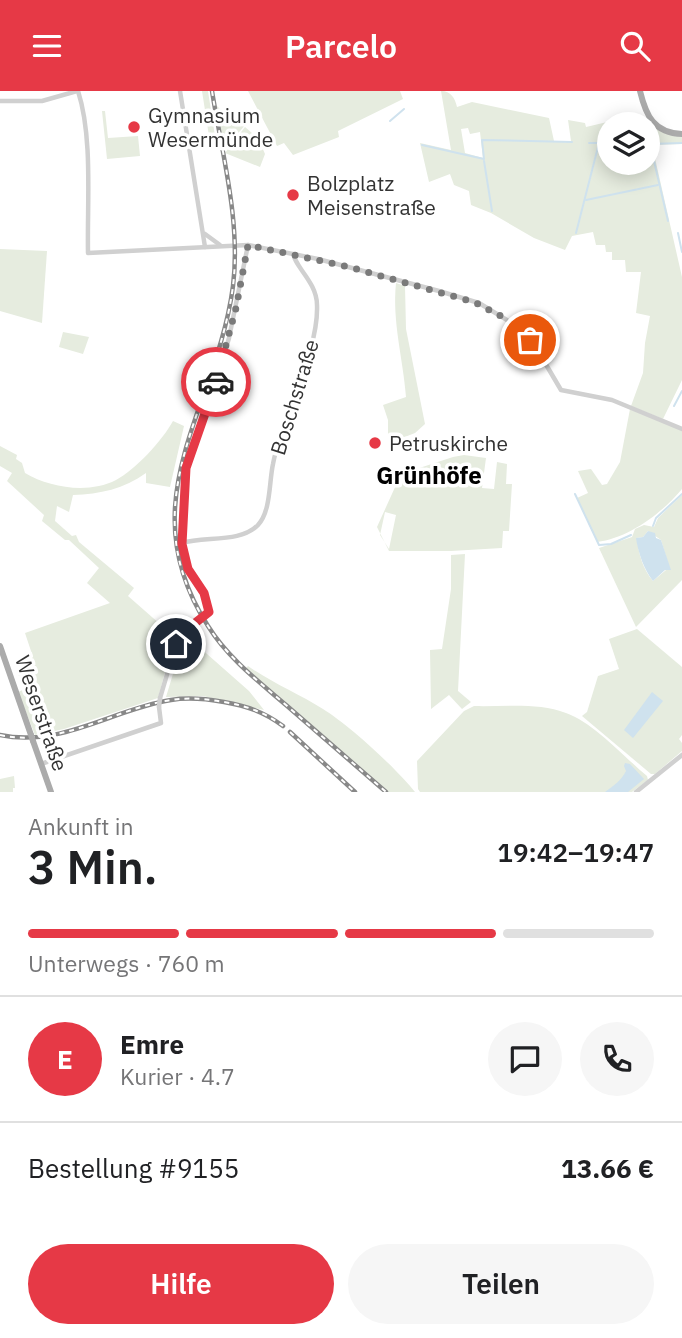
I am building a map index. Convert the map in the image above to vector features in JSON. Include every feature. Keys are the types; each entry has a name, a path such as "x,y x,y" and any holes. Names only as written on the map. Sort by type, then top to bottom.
{"main road":[{"path":"640,91 646,112 658,128 670,134 682,134"},
{"name":"Weserstraße","path":"0,646 51,792"}],"street":[{"path":"0,101 42,101 78,91 83,106 87,167 88,253 248,245 439,291 487,307 512,323 530,340 560,389 612,400 682,429"},
{"path":"180,91 205,247"},
{"path":"203,230 210,239 225,246"},
{"path":"41,764 161,723 160,698 176,644 209,612 208,601 188,569 182,544 186,468 229,338 248,245"},
{"name":"Boschstraße","path":"204,538 242,535 255,528 263,518 274,457 311,346 318,306 315,291 307,274 295,261 294,254"},
{"path":"183,529 191,537 204,538"},
{"path":"182,544 204,538"},
{"path":"636,792 682,755"}],"shaded area":[{"path":"202,91 208,91 217,149 211,149"},
{"path":"248,91 400,91 403,99 338,131 339,137 293,155 284,143 277,146"},
{"path":"441,91 452,96 457,107 472,102 549,118 554,141 571,141 568,120 585,123 586,127 597,124 597,175 659,175 682,277 682,380 663,419 631,406 643,373 650,316 636,313 641,272 626,272 625,260 612,260 612,252 606,252 605,245 596,245 593,232 572,236 565,250 534,238 491,213 471,205 469,191 454,185 450,174 429,182 420,143 451,150","holes":["468,128 470,134 480,132 483,158 465,153 461,129"]},
{"path":"217,106 231,120 236,115 246,124 223,151"},
{"path":"102,111 105,111 108,138 138,136 140,156 107,159"},
{"path":"245,127 259,139 267,135 271,142 262,147 265,154 260,167 225,153"},
{"path":"660,130 682,137 682,144 660,145"},
{"path":"0,249 47,251 42,323 0,311"},
{"path":"396,283 405,286 406,329 425,424 415,433 392,442 388,439 388,420 383,405 406,397 397,326"},
{"path":"63,332 89,337 83,354 59,347"},
{"path":"630,409 682,430 682,489 665,507 633,530 597,542 577,498 588,493 578,471 591,469 602,485 607,484 620,462"},
{"path":"173,421 184,426 170,487 146,483 146,473 111,490 73,495 69,512 57,506 55,521 72,536 76,535 79,542 134,588 128,596 174,639 158,698 64,729 35,735 18,692 25,689 18,675 22,674 18,662 33,657 25,633 110,603 87,583 99,568 69,540 65,540 42,521 44,515 7,481 12,473 0,466 0,446 17,455 16,459 22,463 25,473 35,478 70,487 94,487 116,480 132,469 155,446"},
{"path":"464,455 486,458 482,488 494,489 497,462 507,464 506,484 512,484 509,531 503,531 502,548 389,551 385,542 389,549 396,515 385,512 380,534 377,527 401,474"},
{"path":"682,495 682,580 636,627 599,548 632,537 635,529 644,525 654,527 658,518","holes":["648,531 661,540 670,570 666,570 653,581 646,572 637,538 643,537"]},
{"path":"465,554 458,691 471,702 462,709 449,695 431,709 430,650 442,649 451,589 451,555"},
{"path":"637,629 682,667 682,735 679,739 682,751 655,774 651,774 582,716 587,712 598,676 619,669 609,639"},
{"path":"190,639 249,691 264,710 203,696 166,697 179,654"},
{"path":"248,666 346,725 372,747 415,792 387,792 245,669"},
{"path":"474,706 532,706 566,713 598,732 647,776 648,780 632,792 420,792 417,761 464,711"},
{"path":"14,776 13,792 0,792 0,779"}],"water":[{"path":"648,531 655,533 656,538 661,540 671,570 665,570 653,581 642,561 636,538 643,537"},
{"path":"652,692 663,701 633,738 624,730"},
{"path":"625,763 630,764 644,779 628,792 605,792 624,774"}],"waterway":[{"path":"390,121 404,109"},
{"path":"422,145 484,159 482,140 572,142"},
{"path":"589,143 597,143"},
{"path":"660,144 682,143"},
{"path":"576,233 597,151"},
{"path":"484,161 492,211"},
{"path":"657,175 668,221"},
{"path":"586,200 658,185"},
{"path":"678,233 682,252"},
{"path":"674,406 682,391"},
{"path":"575,494 599,545 611,544 631,535"},
{"path":"653,526 656,518 682,494"}],"railway":[{"path":"212,91 233,213 235,262 224,331 184,455 176,495 175,537 185,580 208,626 234,659 386,792"},
{"path":"0,735 22,738 66,732 128,711 184,699 240,705 262,713 283,726"},
{"path":"290,732 355,792"}],"way so far":[{"path":"216,382 229,338 248,245 349,267 474,302 505,318 530,340"}],"place":[{"name":"Gymnasium Wesermünde","path":"134,127"},
{"name":"Bolzplatz Meisenstraße","path":"293,195"},
{"name":"Petruskirche","path":"375,443"}],"district":[{"name":"Grünhöfe","path":"429,475"}],"route":[{"path":"176,644 190,627 209,612 208,601 188,569 184,557 183,503 186,468 216,382"}]}
